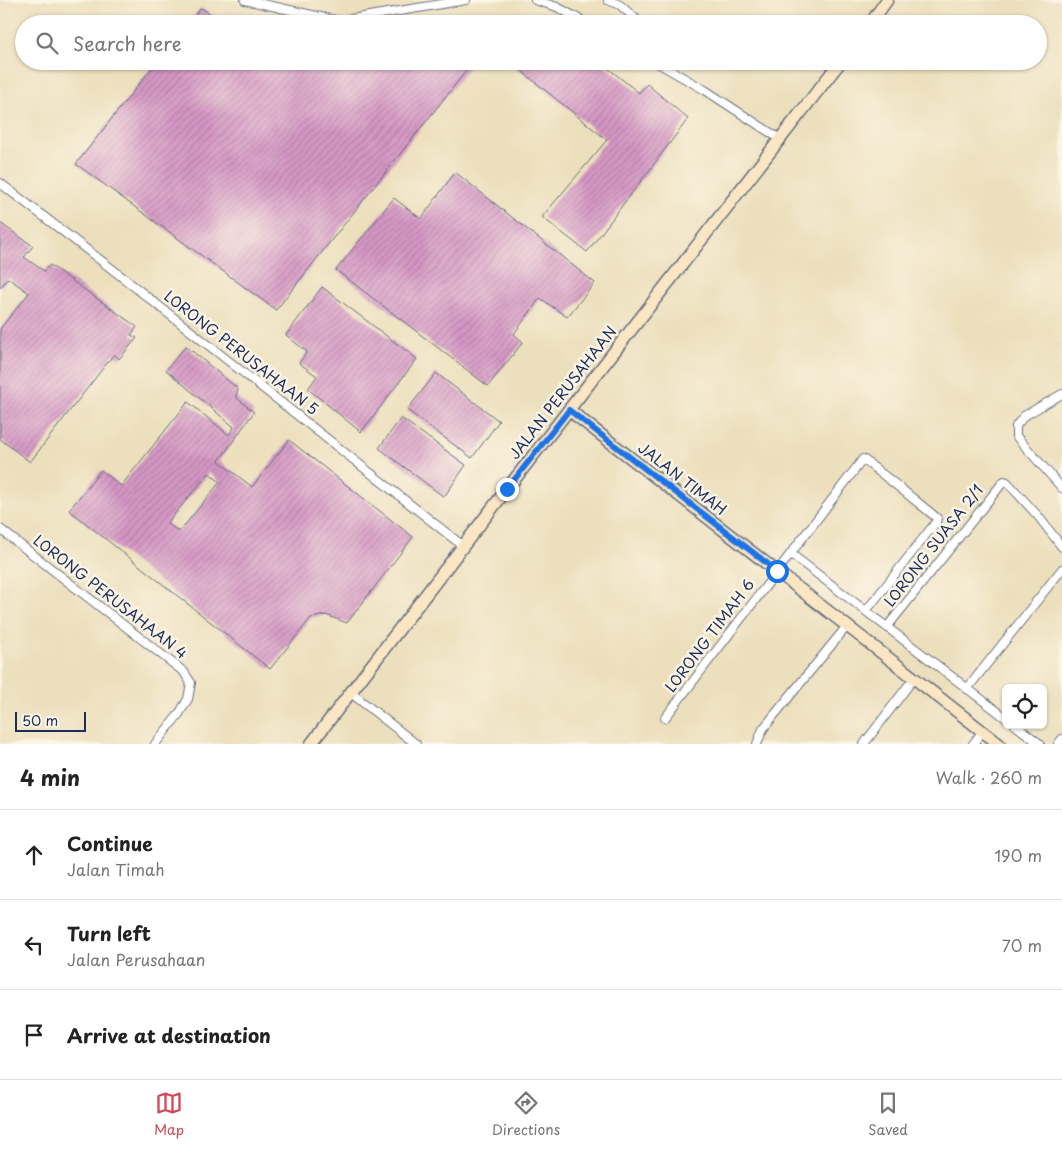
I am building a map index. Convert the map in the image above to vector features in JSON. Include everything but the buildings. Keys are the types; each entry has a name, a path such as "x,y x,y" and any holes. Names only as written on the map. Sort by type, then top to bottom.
{"main road":[{"path":"877,15 888,0"},
{"name":"JALAN PERUSAHAAN","path":"311,744 834,70"},
{"name":"JALAN TIMAH","path":"569,410 999,744"}],"street":[{"path":"245,0 312,15"},
{"path":"285,9 286,0"},
{"path":"375,15 466,0"},
{"path":"535,0 558,7 572,15"},
{"path":"608,0 621,3 632,15"},
{"path":"670,70 705,90 780,139"},
{"name":"LORONG PERUSAHAAN 5","path":"0,183 464,546"},
{"path":"1062,394 1024,416 1016,426 1016,436 1062,488"},
{"name":"LORONG TIMAH 6","path":"665,718 863,459 937,518 936,522 866,611"},
{"name":"LORONG SUASA 2/1","path":"887,628 1004,481 1038,516 1062,546"},
{"name":"LORONG PERUSAHAAN 4","path":"0,529 184,672 191,683 188,698 155,744"},
{"path":"790,554 1002,715"},
{"path":"967,689 1062,569"},
{"path":"757,744 763,730 847,626"},
{"path":"864,744 914,678"},
{"path":"352,693 416,744"},
{"path":"1020,729 1040,744"},
{"path":"973,744 983,731"},
{"path":"1058,744 1062,739"}],"route":[{"path":"507,489 569,410 777,571"}]}
